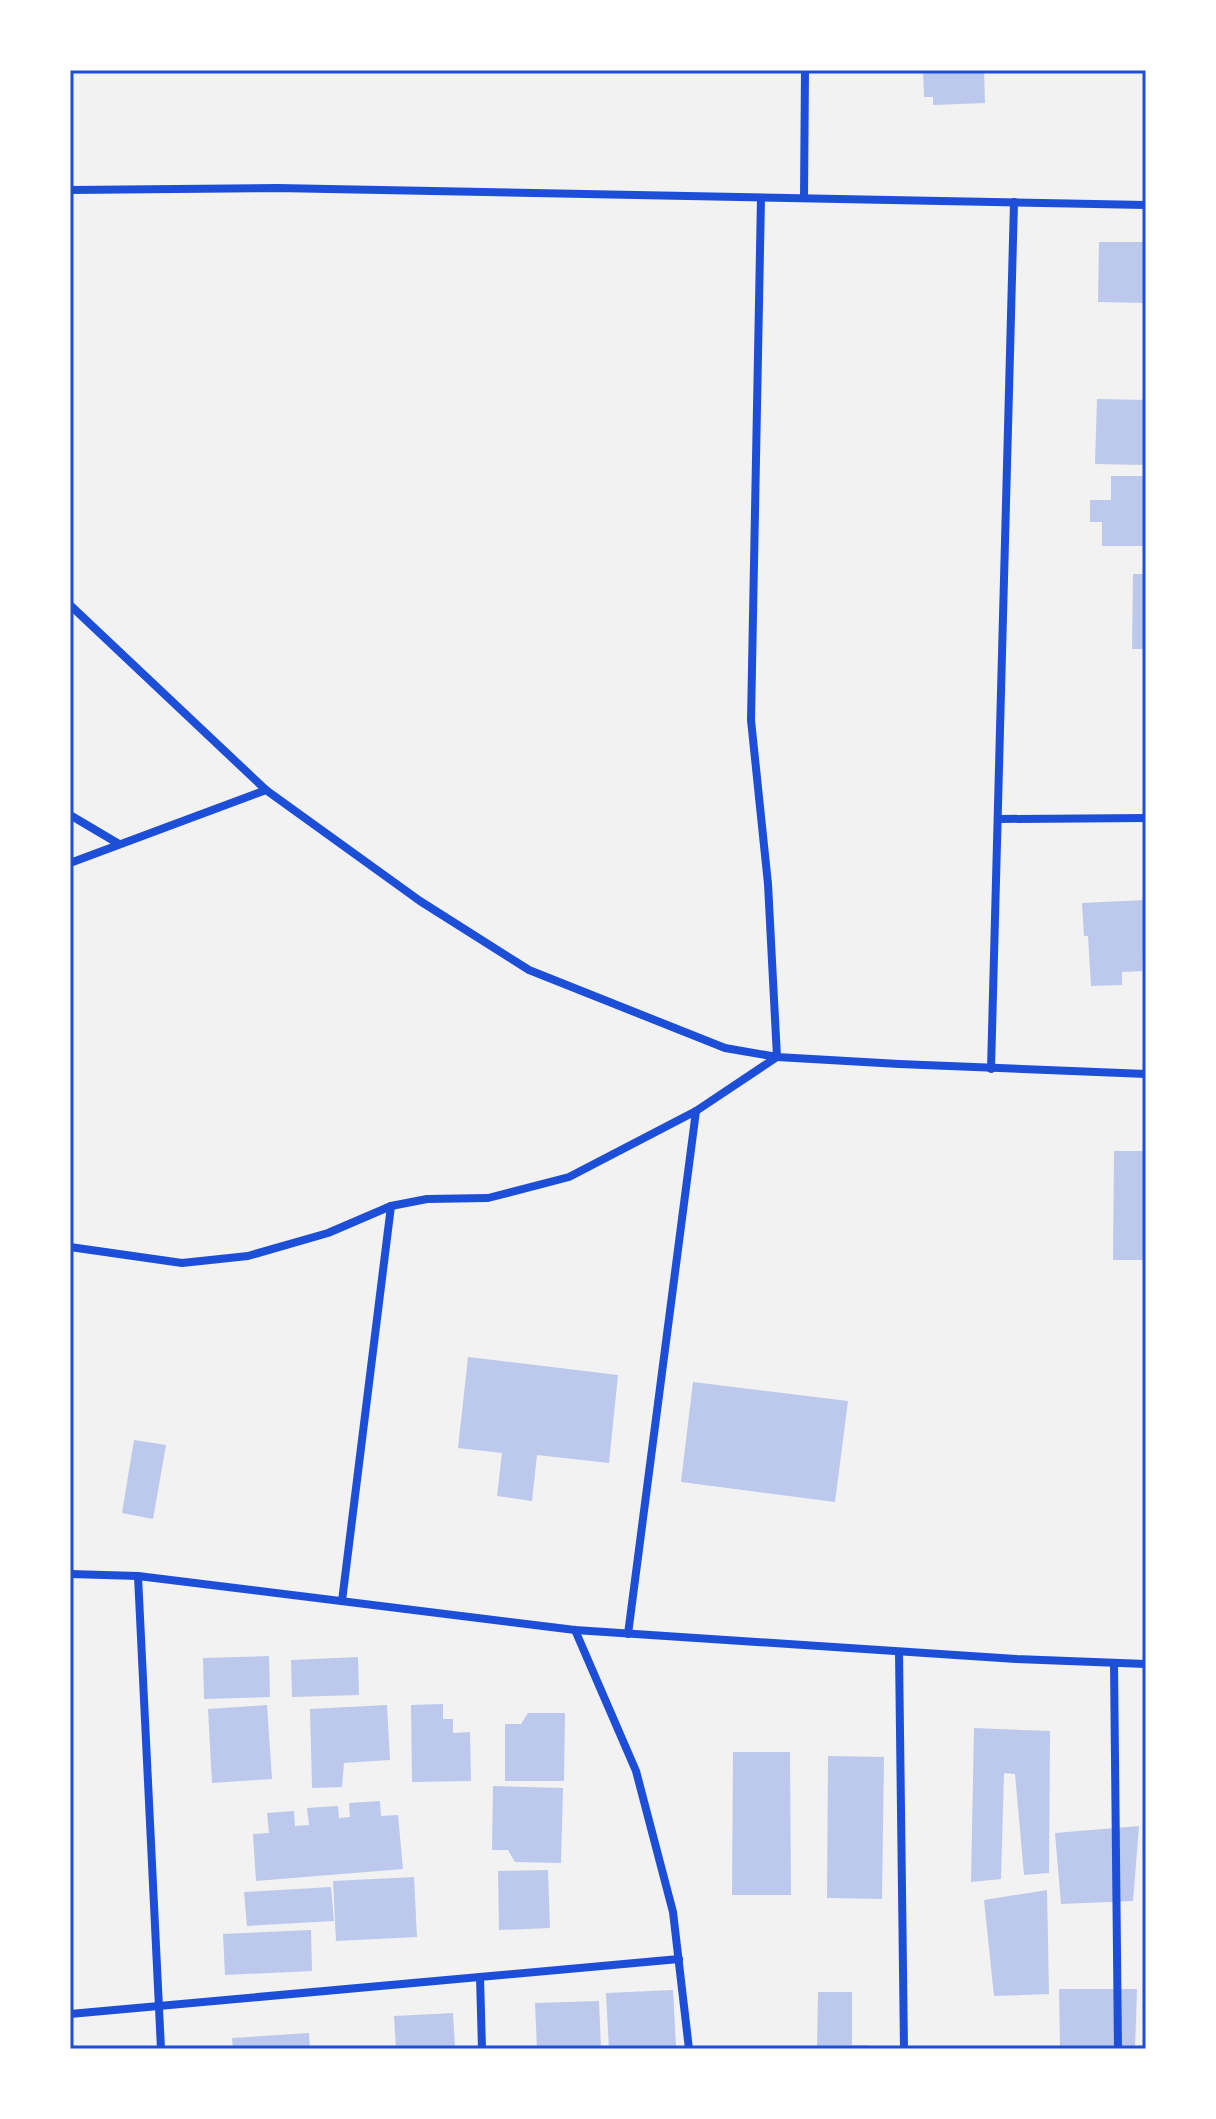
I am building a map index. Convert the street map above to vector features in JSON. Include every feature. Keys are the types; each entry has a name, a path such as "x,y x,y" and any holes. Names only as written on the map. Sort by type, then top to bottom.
{"street":[{"path":"804,198 805,70"},
{"path":"70,190 277,188 1146,205"},
{"path":"761,198 751,720 768,884 777,1057"},
{"path":"991,1069 1014,202"},
{"path":"70,605 266,790 420,901 529,970 725,1048 777,1057 1146,1074"},
{"path":"70,863 266,790"},
{"path":"70,815 119,844"},
{"path":"998,819 1146,818"},
{"path":"70,1247 182,1263 248,1256 328,1233 391,1206 427,1199 488,1198 569,1177 696,1111 777,1057"},
{"path":"628,1634 696,1111"},
{"path":"342,1601 391,1206"},
{"path":"70,1574 138,1576 575,1630 899,1652 1146,1664"},
{"path":"138,1576 161,2049"},
{"path":"575,1630 636,1771 673,1912 689,2049"},
{"path":"899,1652 904,2049"},
{"path":"1114,1663 1118,2049"},
{"path":"70,2014 679,1959"},
{"path":"480,1977 482,2049"}],"building":[{"path":"923,70 984,70 985,103 933,105 933,97 924,97"},
{"path":"1099,242 1146,242 1146,303 1098,302"},
{"path":"1097,399 1146,400 1146,465 1095,464"},
{"path":"1111,476 1146,476 1146,546 1102,546 1102,522 1090,522 1090,500 1111,500"},
{"path":"1133,574 1146,574 1146,649 1132,649"},
{"path":"1146,900 1142,971 1122,972 1122,985 1091,986 1088,936 1084,936 1082,903"},
{"path":"1114,1151 1146,1151 1146,1260 1113,1260"},
{"path":"468,1357 618,1375 609,1463 537,1455 532,1501 497,1496 502,1453 458,1448"},
{"path":"693,1382 848,1401 835,1502 681,1482"},
{"path":"134,1440 166,1445 153,1519 122,1513"},
{"path":"269,1656 270,1697 204,1699 203,1658"},
{"path":"358,1657 359,1695 292,1697 291,1660"},
{"path":"443,1704 443,1719 453,1719 453,1733 470,1732 471,1781 412,1782 411,1705"},
{"path":"267,1705 272,1779 212,1783 208,1709"},
{"path":"387,1705 390,1760 344,1763 342,1787 312,1788 310,1709"},
{"path":"528,1713 565,1713 564,1781 505,1781 505,1724 521,1724"},
{"path":"974,1728 1050,1731 1049,1873 1024,1875 1015,1774 1004,1773 1001,1879 971,1882"},
{"path":"733,1752 790,1752 791,1895 732,1895"},
{"path":"828,1756 884,1757 882,1899 827,1898"},
{"path":"493,1786 563,1788 561,1863 515,1862 508,1850 492,1850"},
{"path":"380,1801 381,1816 398,1815 403,1869 256,1881 253,1834 269,1833 267,1813 294,1811 295,1826 309,1825 307,1808 338,1806 339,1818 350,1817 349,1803"},
{"path":"1139,1826 1133,1901 1061,1904 1055,1833"},
{"path":"548,1870 550,1928 499,1930 498,1871"},
{"path":"414,1877 417,1937 336,1941 333,1881"},
{"path":"331,1887 334,1921 247,1926 244,1892"},
{"path":"1047,1890 1049,1994 994,1996 984,1900"},
{"path":"311,1930 312,1971 225,1975 223,1934"},
{"path":"1059,1989 1137,1989 1135,2049 1060,2049"},
{"path":"673,1990 676,2046 609,2049 606,1993"},
{"path":"818,1992 852,1992 852,2045 869,2045 869,2049 817,2049"},
{"path":"599,2001 601,2049 537,2049 535,2003"},
{"path":"453,2013 455,2049 396,2049 394,2016"},
{"path":"309,2033 310,2049 233,2049 232,2038"}]}
